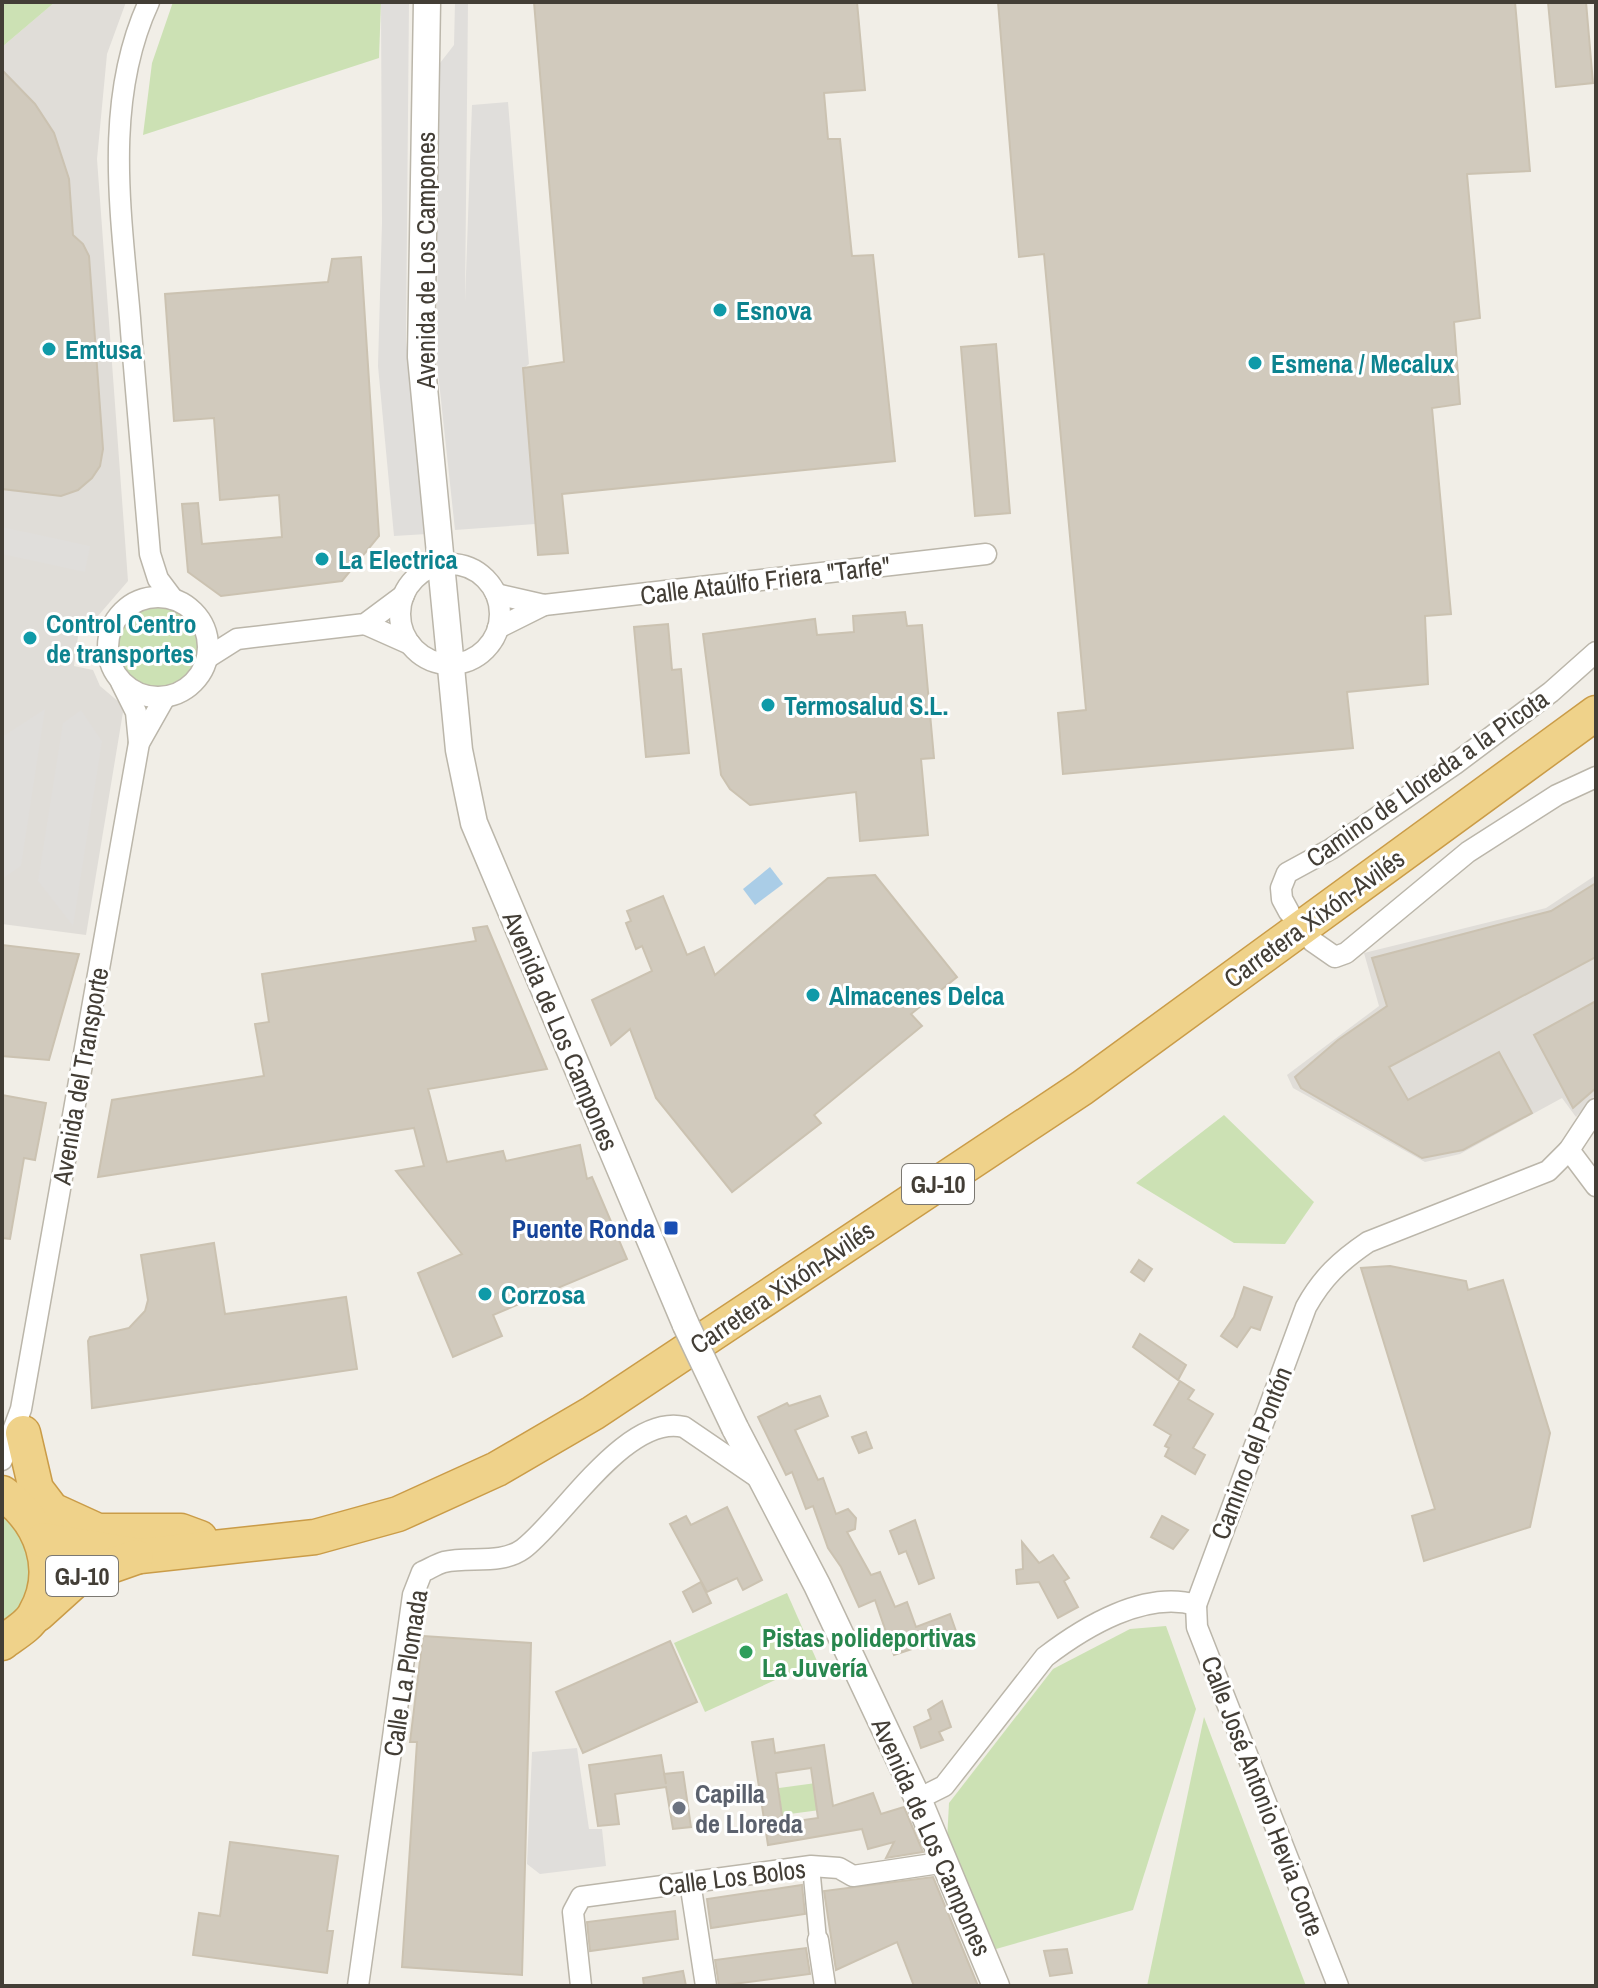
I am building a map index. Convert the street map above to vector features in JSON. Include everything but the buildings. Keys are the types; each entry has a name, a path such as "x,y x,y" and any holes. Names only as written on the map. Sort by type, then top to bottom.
{"highway":[{"name":"Carretera Xixón-Avilés","path":"43,1540 140,1556 227,1549 315,1537 398,1514 497,1469 593,1413 1082,1088 1596,713"},
{"path":"22,1421 36,1489 52,1510 98,1531 181,1531 227,1549"},
{"name":"GJ-10","path":"2,1643 35,1617 48,1580 43,1540 11,1499"},
{"name":"Carretera Xixón-Avilés","path":"35,1617 79,1577 140,1556"}],"street":[{"path":"149,2 136,29 125,71 118,155 150,554 158,579 173,599"},
{"name":"Avenida de Los Campones","path":"427,2 421,357 459,750 474,823 686,1325 760,1479 817,1585 918,1799 996,1986"},
{"path":"138,601 150,554"},
{"name":"Calle Ataúlfo Friera \"Tarfe\"","path":"496,594 544,605 986,554"},
{"path":"207,658 237,639 365,624 404,595 413,580 442,564 474,570 496,594 498,628 481,654 452,664 421,655 410,644 402,628 404,595"},
{"path":"139,743 136,712 109,659 110,632 116,619 138,601 173,599 185,605 203,624 237,639"},
{"name":"Calle Ataúlfo Friera \"Tarfe\"","path":"498,628 544,605"},
{"path":"121,682 141,694 165,697 193,684 207,658 208,640 203,624"},
{"path":"365,624 410,644"},
{"name":"Camino de Lloreda a la Picota","path":"1289,912 1282,899 1281,888 1287,873 1331,849 1455,764 1551,692 1596,652"},
{"path":"139,743 165,697"},
{"name":"Avenida del Transporte","path":"22,1421 139,743"},
{"path":"1312,941 1335,957 1346,953 1468,852 1557,795 1596,777"},
{"name":"Camino del Pontón","path":"1196,1605 1295,1337 1321,1281 1342,1259 1368,1242 1548,1171 1569,1150 1596,1109"},
{"path":"1569,1150 1596,1186"},
{"path":"2,1460 22,1421"},
{"path":"11,1499 22,1421"},
{"name":"Calle La Plomada","path":"358,1986 413,1595 422,1572 443,1562 497,1558 520,1552 610,1457 657,1429 673,1425 684,1427 760,1479"},
{"path":"918,1799 944,1786 1045,1657 1066,1641 1103,1621 1154,1602 1179,1600 1196,1605"},
{"name":"Calle José Antonio Hevia Corte","path":"1196,1605 1197,1627 1338,1986"},
{"name":"Calle Los Bolos","path":"581,1986 573,1912 581,1897 811,1866 839,1868 853,1876 946,1862"},
{"path":"811,1866 825,1986"},
{"path":"690,1882 706,1986"}],"shaded area":[{"path":"55,2 126,2 107,54 97,159 128,581 97,617 80,621 74,666 93,670 100,686 120,703 123,712 86,935 2,924 2,47"},
{"path":"381,2 409,2 406,341 427,534 394,536 378,366 382,223"},
{"path":"455,2 468,2 465,302 472,105 508,102 529,364 523,369 535,524 455,530 437,363 437,307 440,63 454,45"},
{"path":"2,527 90,546 85,572 2,554"},
{"path":"45,709 21,866 2,879 2,737"},
{"path":"81,710 102,741 73,926 38,881 63,723"},
{"path":"1596,875 1596,1094 1576,1117 1562,1098 1460,1154 1425,1162 1293,1088 1287,1075 1379,1006 1364,953 1546,908"},
{"path":"577,1748 589,1829 602,1829 606,1866 540,1874 527,1864 532,1752"}],"green space":[{"path":"2,2 55,2 2,47"},
{"path":"173,2 381,2 379,58 143,135 152,63"},
{"path":"158,608 173,611 186,620 195,633 198,648 195,663 186,676 173,685 158,688 143,685 130,676 121,663 118,648 121,633 130,620 143,611"},
{"path":"1224,1115 1314,1202 1285,1244 1234,1243 1136,1183"},
{"path":"2,1509 36,1559 27,1607 2,1631"},
{"name":"Pistas polideportivas La Juvería","path":"787,1593 817,1661 705,1712 674,1643"},
{"path":"1166,1626 1196,1709 1133,1910 996,1949 947,1841 949,1803 1053,1669 1130,1629"},
{"path":"1204,1717 1306,1986 1147,1986"},
{"path":"816,1783 820,1810 782,1815 779,1788"}],"water":[{"path":"770,867 783,884 755,905 743,889"}],"place":[{"name":"Esnova","path":"720,310"},
{"name":"Emtusa","path":"49,349"},
{"name":"Esmena / Mecalux","path":"1255,363"},
{"name":"La Electrica","path":"322,559"},
{"name":"Control Centro de transportes","path":"30,638"},
{"name":"Termosalud S.L.","path":"768,705"},
{"name":"Almacenes Delca","path":"813,995"},
{"name":"Puente Ronda","path":"671,1228"},
{"name":"Corzosa","path":"485,1294"},
{"name":"Pistas polideportivas La Juvería","path":"746,1652"},
{"name":"Capilla de Lloreda","path":"679,1808"}]}
